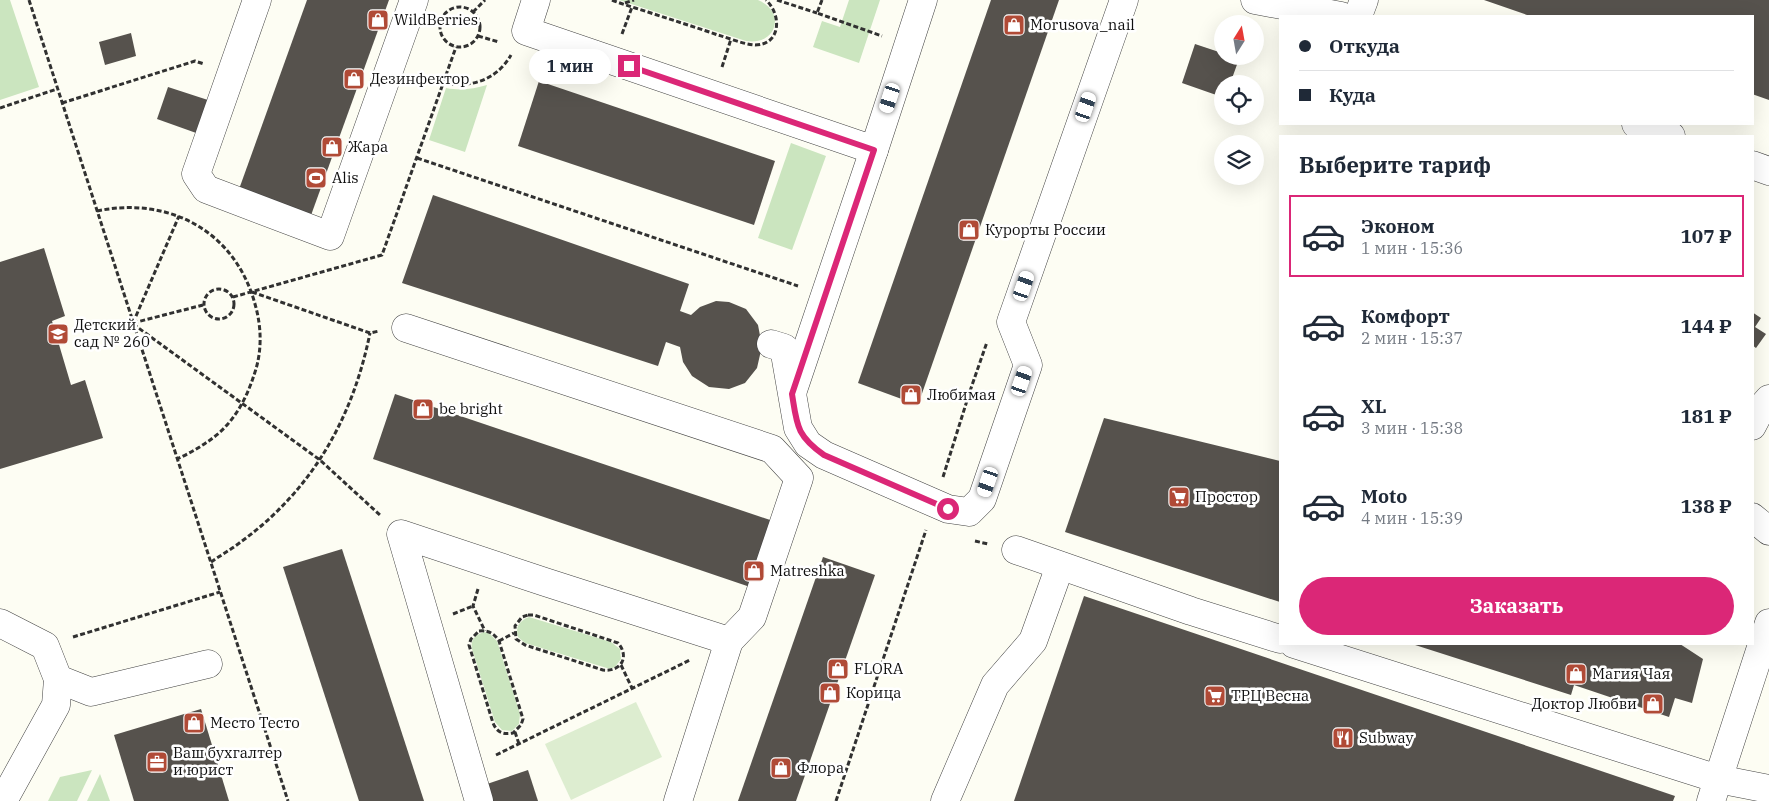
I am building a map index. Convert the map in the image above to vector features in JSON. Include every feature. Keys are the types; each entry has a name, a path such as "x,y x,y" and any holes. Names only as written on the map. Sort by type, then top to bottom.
{"lane":[{"path":"257,0 196,174 206,189 330,236 414,0"},
{"path":"536,0 526,31 874,150"},
{"path":"792,394 923,0"},
{"path":"771,344 784,348 798,428 808,444 824,455 935,504 948,509 970,512 982,499 1028,365 1011,322 1124,0"},
{"path":"1255,0 1336,15"},
{"path":"1358,15 1364,0"},
{"path":"1640,129 1666,135"},
{"path":"1754,166 1769,171"},
{"path":"406,328 772,449 799,478 752,617 729,641 678,801"},
{"path":"1754,520 1769,531"},
{"path":"401,534 729,641"},
{"path":"401,534 479,801"},
{"path":"1016,550 1279,639"},
{"path":"945,801 995,685 1033,641 1060,566"},
{"path":"0,623 45,646 58,679 56,705 3,801"},
{"path":"1714,790 1769,624"},
{"path":"1297,645 1714,790 1769,789"},
{"path":"58,679 91,692 208,664"}],"path":[{"path":"29,0 288,801"},
{"path":"473,12 485,0"},
{"path":"612,0 738,41 756,45 766,42 777,28 778,18 775,9 766,0"},
{"path":"624,4 634,0"},
{"path":"777,0 907,46"},
{"path":"818,13 822,0"},
{"path":"454,8 464,8 473,12 478,19 480,28 478,36 472,43 464,47 448,43 443,38 440,30 441,22 446,14 454,8"},
{"path":"443,83 457,86 471,85 485,80 502,68 514,50"},
{"path":"62,103 195,60 231,73"},
{"path":"0,108 57,89"},
{"path":"417,158 825,295"},
{"path":"97,211 113,208 147,208 179,216 210,234 223,246 244,275 252,292 258,316 260,341 257,367 249,391 236,413 220,432 200,448 177,459"},
{"path":"133,324 179,216"},
{"path":"219,288 227,291 233,297 234,306 231,314 223,319 214,318 206,313 203,305 205,296 219,288"},
{"path":"252,292 370,333 406,328"},
{"path":"133,324 203,305"},
{"path":"133,324 320,460 401,534"},
{"path":"211,562 242,542 271,518 297,490 320,460 332,441 352,399 360,378 370,333"},
{"path":"836,801 990,336"},
{"path":"484,562 473,606 485,630 496,636 499,641 523,720 514,732 507,734 501,733 496,729 469,645 470,639 474,634 485,630"},
{"path":"45,646 220,592"},
{"path":"534,615 618,643 624,653 620,665 616,669 610,671 603,670 524,645 516,638 514,633 515,626 522,617 534,615"},
{"path":"499,641 514,633"},
{"path":"470,768 729,641"},
{"path":"620,665 632,688"},
{"path":"514,732 519,744"}],"green space":[{"path":"0,0 10,0 39,87 0,100"},
{"path":"619,0 758,0 767,5 773,12 774,27 765,38 756,41 746,41"},
{"path":"849,0 880,0 859,63 813,47 822,21 840,27"},
{"path":"487,85 465,152 429,140 446,88 467,89"},
{"path":"791,143 826,156 792,250 758,238"},
{"path":"529,617 611,642 620,649 621,659 615,667 610,669 525,643 518,637 517,630 520,622"},
{"path":"485,632 497,641 520,714 519,724 512,731 502,730 495,722 472,649 474,638"},
{"path":"636,702 662,757 571,800 545,744"},
{"path":"92,770 77,801 48,801 60,777"},
{"path":"100,774 110,801 87,801"}],"building":[{"path":"307,0 389,0 310,218 238,192"},
{"path":"991,0 1059,0 918,405 858,383"},
{"path":"1484,0 1769,0 1769,100 1754,95 1754,15 1527,15"},
{"path":"131,33 136,56 105,65 99,42"},
{"path":"1195,44 1214,50 1214,65 1237,65 1233,75 1214,75 1214,94 1182,83"},
{"path":"539,81 775,161 754,225 518,146"},
{"path":"168,87 211,101 199,134 157,119"},
{"path":"433,195 689,284 680,311 691,315 700,307 716,301 729,302 746,309 758,325 762,346 757,368 745,383 729,389 709,387 692,376 683,362 680,347 666,342 658,366 402,283"},
{"path":"44,248 65,316 52,321 71,385 85,380 103,438 0,469 0,262"},
{"path":"1754,313 1761,318 1755,327 1766,334 1756,348 1754,346"},
{"path":"395,394 776,522 753,588 373,459"},
{"name":"Простор","path":"1104,418 1279,461 1279,602 1065,532"},
{"path":"342,549 424,801 359,801 283,567"},
{"path":"823,557 875,575 796,801 738,801"},
{"name":"ТРЦ Весна","path":"1084,596 1675,796 1673,801 1014,801"},
{"path":"1415,645 1682,645 1703,659 1692,703 1675,698 1669,717 1574,685 1571,695"},
{"path":"201,709 229,801 134,801 114,735"},
{"path":"528,770 538,801 489,801 484,785"}],"place":[{"name":"WildBerries","path":"378,20"},
{"name":"Morusova_nail","path":"1014,25"},
{"name":"Дезинфектор","path":"354,79"},
{"name":"Жара","path":"332,147"},
{"name":"Alis","path":"316,178"},
{"name":"Курорты России","path":"969,230"},
{"name":"Детский сад № 260","path":"58,334"},
{"name":"Любимая","path":"911,395"},
{"name":"be bright","path":"423,409"},
{"name":"Простор","path":"1179,497"},
{"name":"Matreshka","path":"754,571"},
{"name":"FLORA","path":"838,669"},
{"name":"Магия Чая","path":"1576,674"},
{"name":"Корица","path":"830,693"},
{"name":"ТРЦ Весна","path":"1215,696"},
{"name":"Доктор Любви","path":"1653,704"},
{"name":"Место Тесто","path":"194,723"},
{"name":"Subway","path":"1343,738"},
{"name":"Ваш бухгалтер и юрист","path":"157,762"},
{"name":"Флора","path":"781,768"}],"route":[{"path":"629,66 874,150 792,394 798,428 808,444 824,455 948,509"}]}
